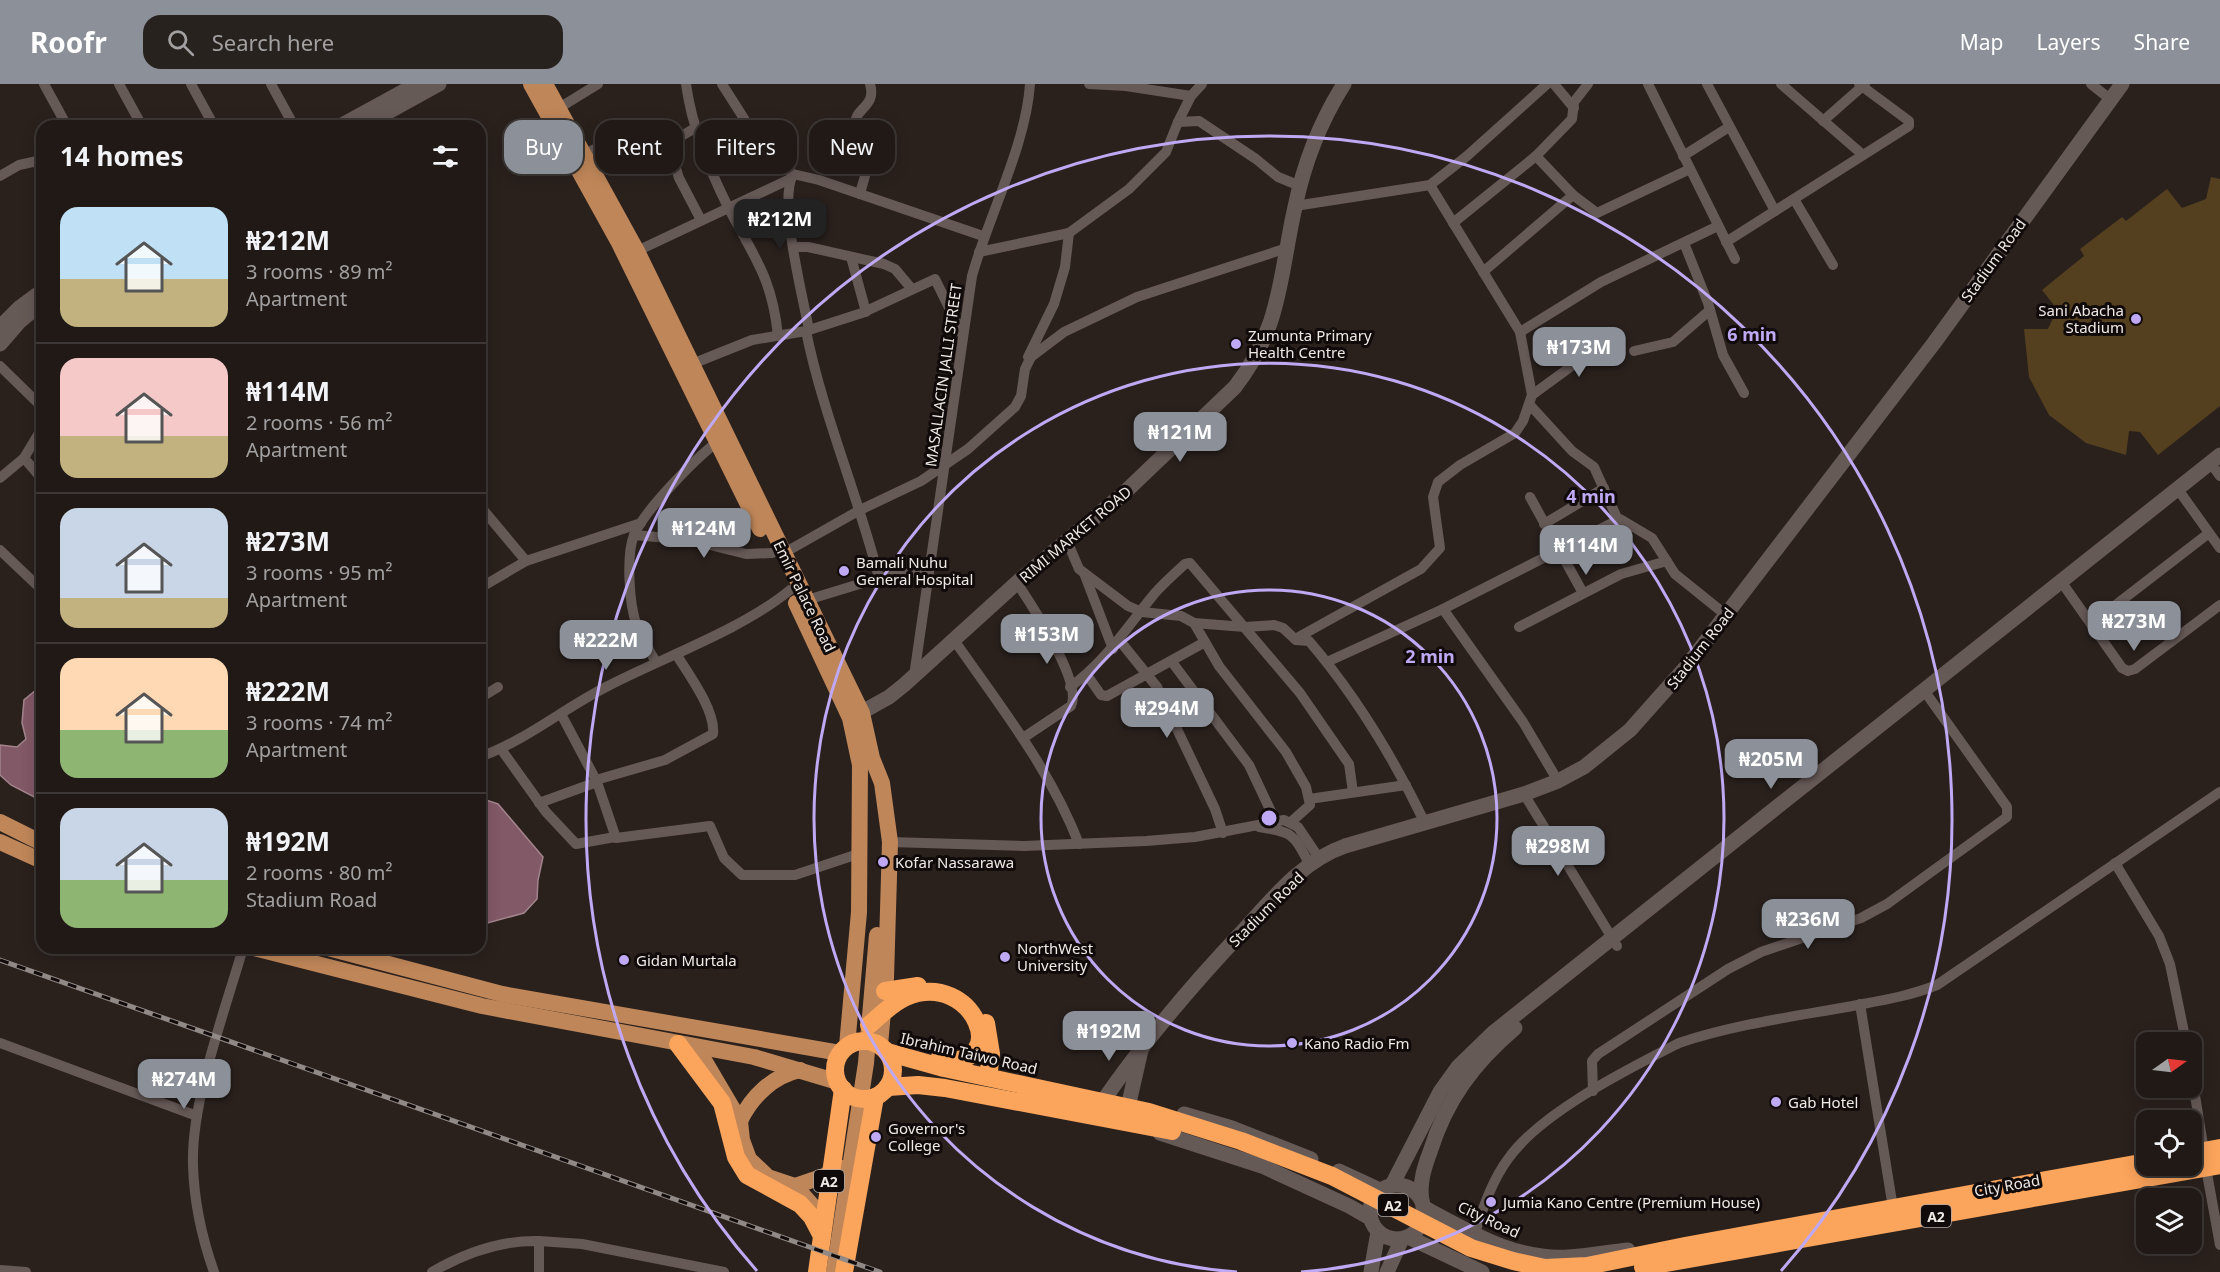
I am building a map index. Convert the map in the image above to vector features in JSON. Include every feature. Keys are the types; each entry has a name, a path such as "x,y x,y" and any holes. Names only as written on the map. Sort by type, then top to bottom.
{"highway":[{"path":"885,990 935,985 948,986 970,1000 980,1011 990,1033 991,1054 988,1077"},
{"path":"869,1025 893,1005 921,993 950,997 972,1012 979,1027 978,1046 966,1057 954,1061 890,1051"},
{"name":"A2","path":"817,1272 827,1234 840,1085 835,1067 844,1049 858,1041 870,1041 890,1051 893,1069 881,1092 844,1272"},
{"path":"678,1044 722,1103 740,1165 756,1181 800,1204 827,1234"},
{"name":"Ibrahim Taiwo Road","path":"890,1051 988,1077 1128,1107 1151,1119"},
{"name":"A2","path":"840,1085 852,1096 863,1099 881,1092"},
{"name":"Ibrahim Taiwo Road","path":"881,1092 918,1085 1151,1119"},
{"name":"A2","path":"1151,1119 1240,1145 1332,1176 1472,1248 1502,1258 1545,1268 1652,1264"},
{"name":"A2","path":"1240,1145 1363,1201 1471,1256 1518,1272"},
{"name":"City Road","path":"1689,1253 2208,1157"},
{"name":"City Road","path":"1652,1264 1689,1253 1893,1208 2136,1164"},
{"name":"A2","path":"1614,1272 1652,1264"}],"main road":[{"path":"351,120 417,84"},
{"path":"374,120 439,84"},
{"name":"Emir Palace Road","path":"531,84 637,251 692,364 778,553 790,590 856,716"},
{"name":"Emir Palace Road","path":"545,84 585,154 599,192 716,442 807,600 856,716 866,761 852,1014 844,1049"},
{"name":"RIMI MARKET ROAD","path":"856,716 889,697 1017,583 1124,493 1235,387 1246,373 1261,349 1273,320 1300,186 1324,119 1344,84"},
{"name":"Stadium Road","path":"1103,1101 1143,1044 1188,989 1275,896 1315,862 1345,846 1524,794 1558,781 1584,767 1630,730 1658,702 1934,343 2122,84"},
{"path":"0,327 36,295"},
{"path":"0,344 36,308"},
{"path":"1405,1238 1385,1237 1378,1232 1370,1218 1371,1203 1386,1187 1427,1112 1458,1067 1494,1032 1614,942 1928,696 2065,587 2130,531 2219,466"},
{"path":"1388,1272 1405,1238 1421,1224 1423,1204 1421,1182 1446,1108 1460,1084 1502,1039 1614,942 2130,531 2219,466"},
{"path":"826,1272 827,1234 842,1165 870,960 880,855 866,761"},
{"name":"Emir Palace Road","path":"866,761 883,791 890,842 885,990 890,1051"},
{"path":"0,822 36,848"},
{"path":"0,842 36,851"},
{"path":"278,954 482,1006 754,1057 800,1070 840,1085"},
{"path":"351,954 502,994 844,1049"},
{"path":"834,1272 869,1025 870,960"},
{"name":"Stadium Road","path":"1128,1107 1143,1044"},
{"path":"698,1048 740,1121 744,1148 756,1168 768,1177 795,1186 824,1176 842,1165"},
{"path":"740,1121 758,1094 783,1076 800,1070"},
{"name":"Ibrahim Taiwo Road","path":"1151,1119 1168,1110 1232,1128 1386,1187"},
{"name":"Ibrahim Taiwo Road","path":"1151,1119 1262,1166 1370,1218"},
{"path":"795,1186 827,1234"},
{"path":"1386,1187 1407,1186 1423,1204"},
{"name":"City Road","path":"1423,1204 1474,1235 1513,1252 1547,1257 1689,1253"},
{"path":"1371,1272 1378,1232"},
{"name":"A2","path":"1405,1238 1482,1272"}],"street":[{"path":"44,84 64,120"},
{"path":"119,84 139,120"},
{"path":"191,84 211,120"},
{"path":"271,84 291,120"},
{"path":"559,108 598,84"},
{"path":"683,135 695,128 686,84"},
{"path":"722,84 757,142 792,177 861,194 983,236"},
{"path":"861,194 867,166 855,126 857,115 870,101 873,92 870,84"},
{"name":"MASALLACIN JALLI STREET","path":"914,676 972,276 983,236 1027,111 1029,84"},
{"path":"979,252 1069,233 1129,189 1166,152 1178,122 1197,88 1089,84"},
{"path":"1295,206 1430,185 1467,156 1547,84"},
{"path":"1554,84 1574,108"},
{"path":"1453,223 1536,156 1572,119 1574,102 1588,84"},
{"path":"1648,84 1735,259"},
{"path":"1781,84 1863,155"},
{"path":"2091,84 2110,99"},
{"path":"1726,242 1910,124 1862,85 1822,121"},
{"path":"1712,86 1729,127 1775,210"},
{"path":"1178,122 1199,121 1256,159 1278,177 1300,186"},
{"path":"1683,156 1729,127"},
{"path":"585,154 595,149"},
{"path":"1536,156 1573,195 1597,213 1690,169"},
{"path":"0,176 19,165 36,161"},
{"path":"678,174 701,220"},
{"path":"714,174 728,207 765,274 778,336"},
{"path":"637,251 792,177"},
{"path":"792,177 788,199 807,330 846,475 860,510 879,578"},
{"path":"1430,185 1520,332 1531,400 1572,451 1594,467 1618,520"},
{"path":"1483,272 1573,195"},
{"path":"1794,199 1811,232 1833,265"},
{"path":"1520,332 1601,282 1718,226"},
{"path":"634,535 690,540 746,554 778,553 921,481 946,465 1015,407 1021,396 1025,369 1034,343 1054,304 1065,267 1069,233"},
{"path":"1684,243 1710,310 1723,355 1744,393"},
{"path":"794,247 808,247 884,264 895,269 911,288"},
{"path":"1025,369 1038,350 1064,332 1097,315 1137,297 1287,248"},
{"path":"851,257 867,312"},
{"path":"692,364 752,340 807,330 867,312 911,288 937,280 963,336"},
{"path":"1634,351 1673,342 1710,310"},
{"path":"1295,639 1421,569 1440,548 1433,497 1438,482 1460,465 1515,433 1531,400 1610,338"},
{"path":"0,366 36,401"},
{"path":"0,478 24,458 36,438"},
{"path":"656,662 640,633 633,611 630,552 634,535 641,523 688,467 716,442"},
{"path":"24,458 36,472"},
{"path":"1544,524 1604,488"},
{"path":"2182,495 2220,548"},
{"path":"1530,497 1583,593"},
{"path":"486,513 526,561"},
{"path":"1327,662 1443,609 1623,519 1652,538 1675,574 1726,615"},
{"path":"486,584 526,561 641,523"},
{"path":"2091,624 2209,533"},
{"path":"1067,541 1116,645 1148,675 1174,720 1215,809 1223,833"},
{"path":"0,550 36,584"},
{"path":"1519,627 1621,574 1666,561"},
{"path":"1071,687 1087,675 1116,645 1155,593 1185,564 1190,563 1300,693 1342,752 1353,774 1353,792"},
{"path":"807,600 879,578 929,570"},
{"path":"1083,573 1128,606 1142,612 1181,616 1194,623 1245,627 1280,626 1295,639 1309,641 1327,662 1384,742 1425,823"},
{"path":"1017,583 1052,639 1071,687 1073,701 1071,706 1023,738"},
{"path":"2065,587 2122,668 2128,670 2135,669 2220,605"},
{"path":"486,755 501,749 606,686 761,611 790,590"},
{"path":"1443,609 1523,722 1558,781"},
{"path":"1194,623 1219,666 1286,752 1306,788 1309,799 1308,808 1291,822"},
{"path":"954,640 1023,738 1059,795 1079,844"},
{"path":"1087,675 1103,696 1148,675 1205,642"},
{"path":"539,803 596,781 665,760 713,734 713,725 701,694 676,654"},
{"path":"1172,662 1249,765 1275,820"},
{"path":"486,694 498,687"},
{"path":"1593,1091 1592,1061 1598,1054 1737,964 1761,952 1861,918 1887,904 2007,818 2007,807 1928,696"},
{"path":"561,714 596,781 615,837"},
{"path":"501,749 539,803 576,844 710,826 724,858 742,875 795,875 861,853"},
{"path":"1309,799 1406,785"},
{"path":"1474,1235 1487,1197 1507,1160 1524,1139 1547,1119 1593,1091 1661,1052 1698,1036 1912,995 1937,985 2220,792"},
{"path":"1524,794 1614,942"},
{"path":"890,842 1024,846 1079,844 1195,837 1223,833 1275,820 1291,822 1298,827 1315,862"},
{"path":"1253,826 1285,831 1293,836 1315,862"},
{"path":"2115,863 2159,936 2170,964 2184,1032"},
{"path":"214,1272 196,1203 193,1163 197,1116 241,954"},
{"path":"1860,1004 1893,1208"},
{"path":"0,1043 197,1116"},
{"path":"2196,1098 2208,1157 2220,1245"},
{"path":"432,1272 452,1261 519,1240 582,1244 724,1272"},
{"path":"539,1241 539,1272"},
{"path":"0,1270 27,1272"}],"shaded area":[{"name":"Sani Abacha Stadium","path":"2211,177 2220,179 2220,406 2158,455 2140,432 2129,431 2126,455 2086,443 2049,415 2029,377 2024,329 2048,329 2057,309 2042,290 2084,256 2080,249 2122,217 2126,221 2167,189 2182,208 2206,199"},
{"path":"36,690 36,798 11,785 0,775 0,745 17,747 26,739 22,723 24,700"},
{"path":"486,800 498,804 543,857 537,899 524,913 486,923"}],"railway":[{"path":"0,960 880,1272"}],"place":[{"name":"Sani Abacha Stadium","path":"2136,319"},
{"name":"Zumunta Primary Health Centre","path":"1236,344"},
{"name":"Bamali Nuhu General Hospital","path":"844,571"},
{"name":"Kofar Nassarawa","path":"883,862"},
{"name":"NorthWest University","path":"1005,957"},
{"name":"Gidan Murtala","path":"624,960"},
{"name":"Kano Radio Fm","path":"1292,1043"},
{"name":"Gab Hotel","path":"1776,1102"},
{"name":"Governor's College","path":"876,1137"},
{"name":"Jumia Kano Centre (Premium House)","path":"1491,1202"}]}
